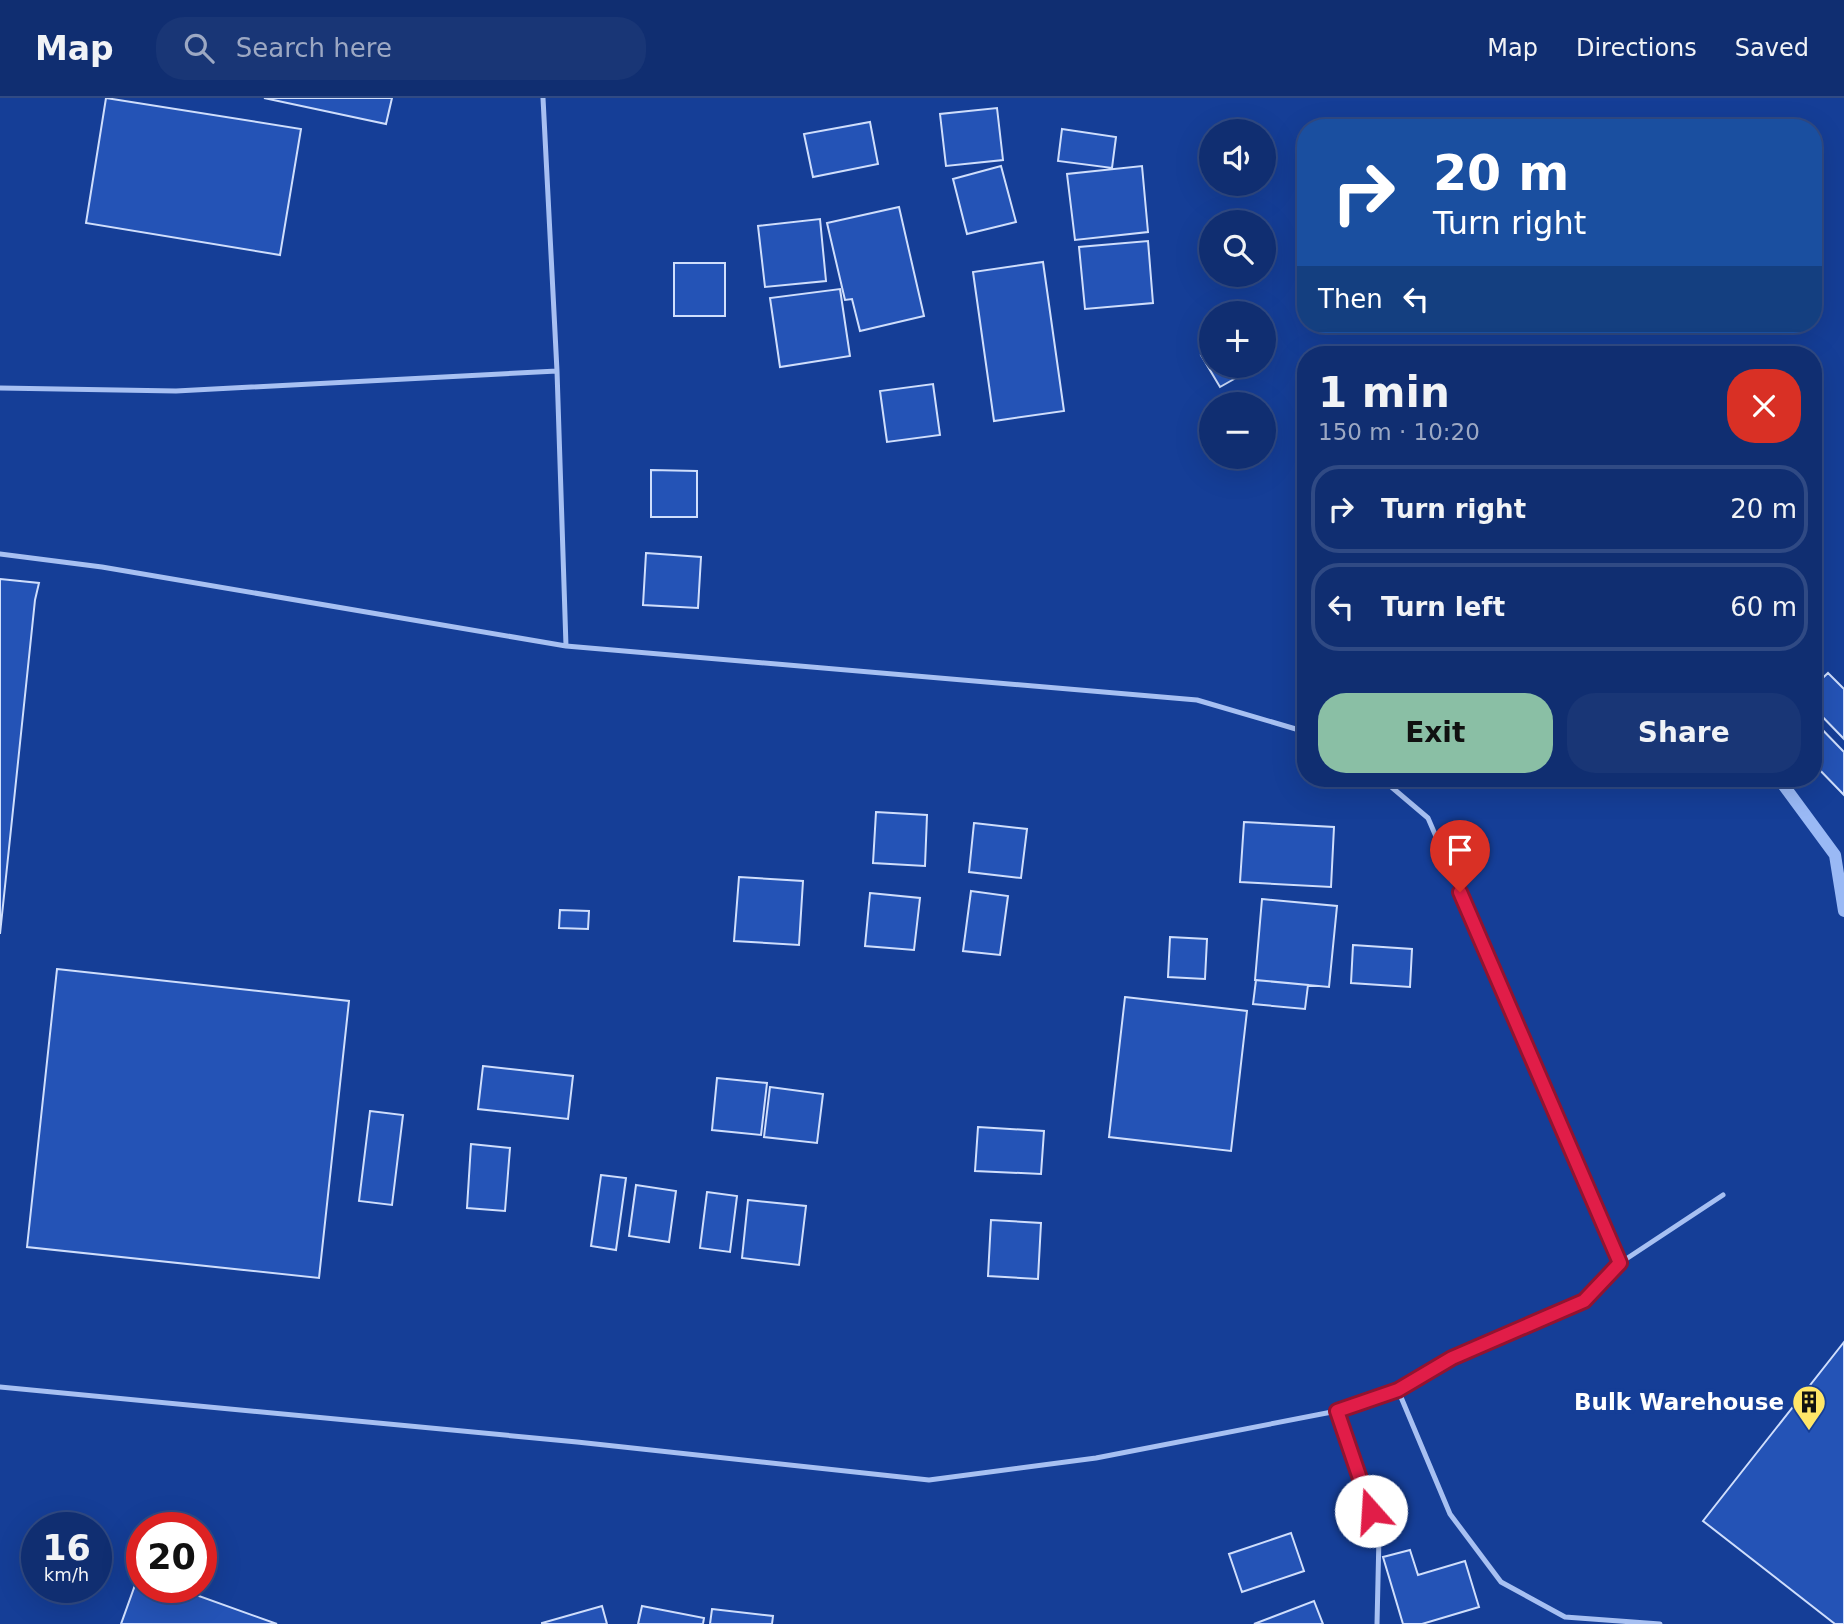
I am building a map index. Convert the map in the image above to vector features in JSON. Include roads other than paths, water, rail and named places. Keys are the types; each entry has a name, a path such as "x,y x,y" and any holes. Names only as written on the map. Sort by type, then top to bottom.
{"lane":[{"path":"543,98 557,371 566,646"},
{"path":"0,388 176,391 557,371"},
{"path":"0,555 102,567 566,646 1197,699 1297,729"},
{"path":"1391,787 1428,818 1620,1263"},
{"path":"0,1387 577,1442 929,1479 1096,1458 1337,1411 1398,1390 1452,1358 1584,1301 1620,1263 1723,1195"},
{"path":"1398,1390 1450,1514 1501,1582 1581,1624"},
{"path":"1337,1411 1379,1536 1377,1624"},
{"path":"1564,1617 1660,1624"}],"waterway":[{"path":"1785,787 1835,855 1844,911"}],"place":[{"name":"Bulk Warehouse","path":"1809,1432"}]}
